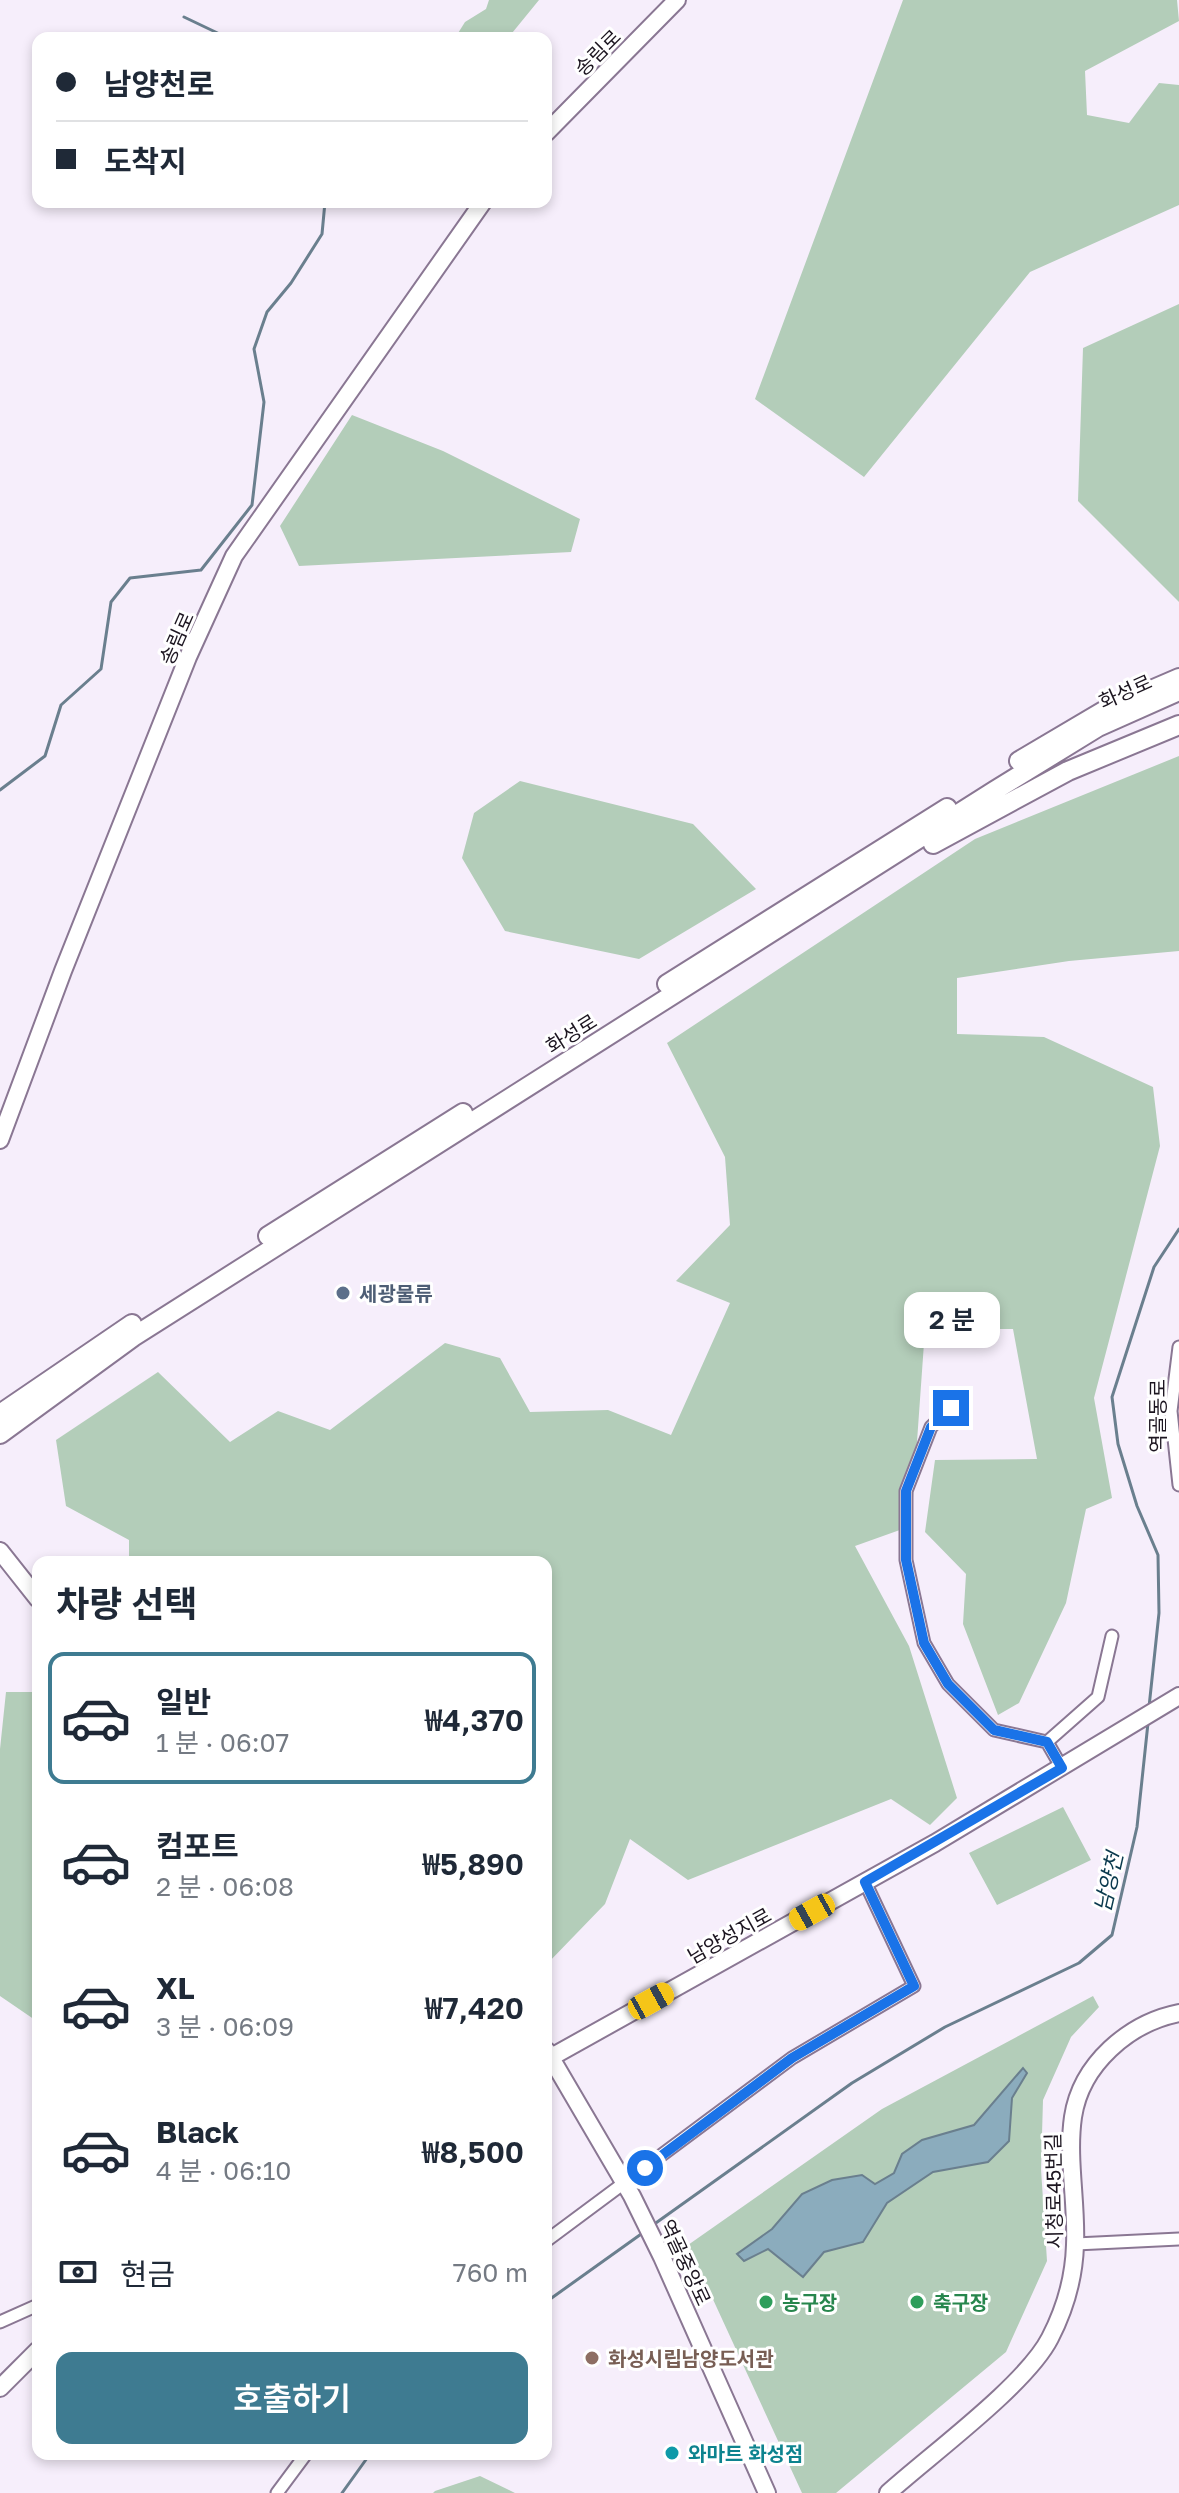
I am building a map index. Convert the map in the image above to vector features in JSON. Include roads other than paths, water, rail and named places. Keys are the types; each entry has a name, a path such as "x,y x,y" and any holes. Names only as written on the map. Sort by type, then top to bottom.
{"main road":[{"name":"송림로","path":"552,127 677,0"},
{"name":"송림로","path":"0,1140 188,657 234,556 479,208"},
{"path":"1159,686 1179,666"},
{"name":"화성로","path":"0,1414 106,1340 1051,741 1107,709 1179,678"},
{"name":"화성로","path":"0,1434 133,1337 763,938 1098,727 1179,691"},
{"path":"763,938 833,905 898,862 1068,771 1179,725"},
{"path":"0,1551 32,1591"},
{"name":"남양성지로","path":"552,2053 865,1882 1179,1696"},
{"name":"시청로45번길","path":"888,2493 1026,2371 1049,2341 1070,2288 1076,2244 1073,2114 1092,2071 1120,2037 1159,2017 1179,2013"},
{"name":"역골중앙로","path":"552,2064 628,2190 662,2257 767,2493"},
{"path":"0,2388 32,2356"}],"street":[{"name":"역골동로","path":"1179,1347 1171,1411 1179,1485"},
{"path":"951,1408 931,1427 906,1491 906,1560 924,1643 948,1684 994,1730 1047,1742 1062,1768"},
{"path":"1047,1742 1098,1697 1112,1636"},
{"path":"552,2237 628,2190 792,2058 914,1986 865,1882"},
{"path":"1076,2244 1179,2239"},
{"path":"0,2322 32,2308"},
{"path":"277,2493 302,2460"}],"water":[{"path":"1023,2068 1027,2073 1012,2098 1009,2141 988,2162 933,2172 887,2203 863,2242 824,2252 803,2277 768,2249 744,2261 737,2254 772,2229 802,2194 832,2180 862,2175 875,2184 894,2173 902,2154 922,2140 974,2125"}],"waterway":[{"path":"184,17 215,32"},
{"path":"0,790 45,756 61,705 101,669 111,602 130,578 201,570 252,505 264,402 254,349 267,312 291,283 322,234 324,208"},
{"name":"남양천","path":"1149,1707 1159,1613 1158,1555 1137,1506 1118,1444 1112,1397 1154,1267 1179,1229"},
{"name":"남양천","path":"653,2225 852,2083 945,2027 1079,1963 1112,1935 1137,1827 1148,1723"},
{"name":"남양천","path":"552,2298 644,2232"},
{"name":"남양천","path":"342,2493 366,2460"}],"place":[{"name":"세광물류","path":"343,1293"},
{"name":"농구장","path":"766,2302"},
{"name":"축구장","path":"917,2302"},
{"name":"화성시립남양도서관","path":"592,2358"},
{"name":"와마트 화성점","path":"672,2453"}]}
